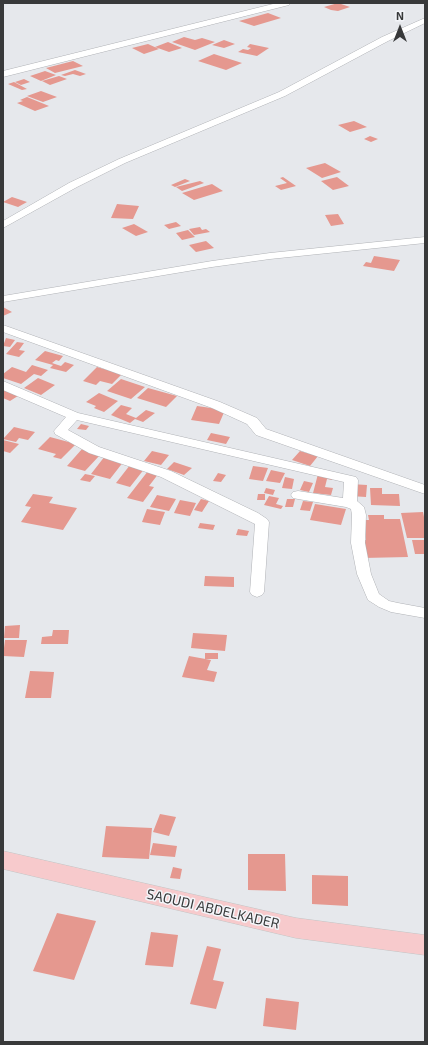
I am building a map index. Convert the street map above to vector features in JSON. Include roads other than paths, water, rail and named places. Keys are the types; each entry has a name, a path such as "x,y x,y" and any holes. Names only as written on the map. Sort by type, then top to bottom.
{"main road":[{"name":"SAOUDI ABDELKADER","path":"3,860 296,928 425,945"}],"street":[{"path":"3,74 286,3"},
{"path":"3,225 73,185 122,161 282,94 385,39 425,20"},
{"path":"3,299 212,264 270,256 425,240"},
{"path":"3,328 216,405 252,421 261,432 425,490"},
{"path":"3,385 74,416 351,480 350,503"},
{"path":"74,416 60,431 94,450 166,474 253,516 262,522 257,592"},
{"path":"298,495 350,503 357,507 359,515 358,543 364,574 373,597 384,604 396,608 425,613"}]}
